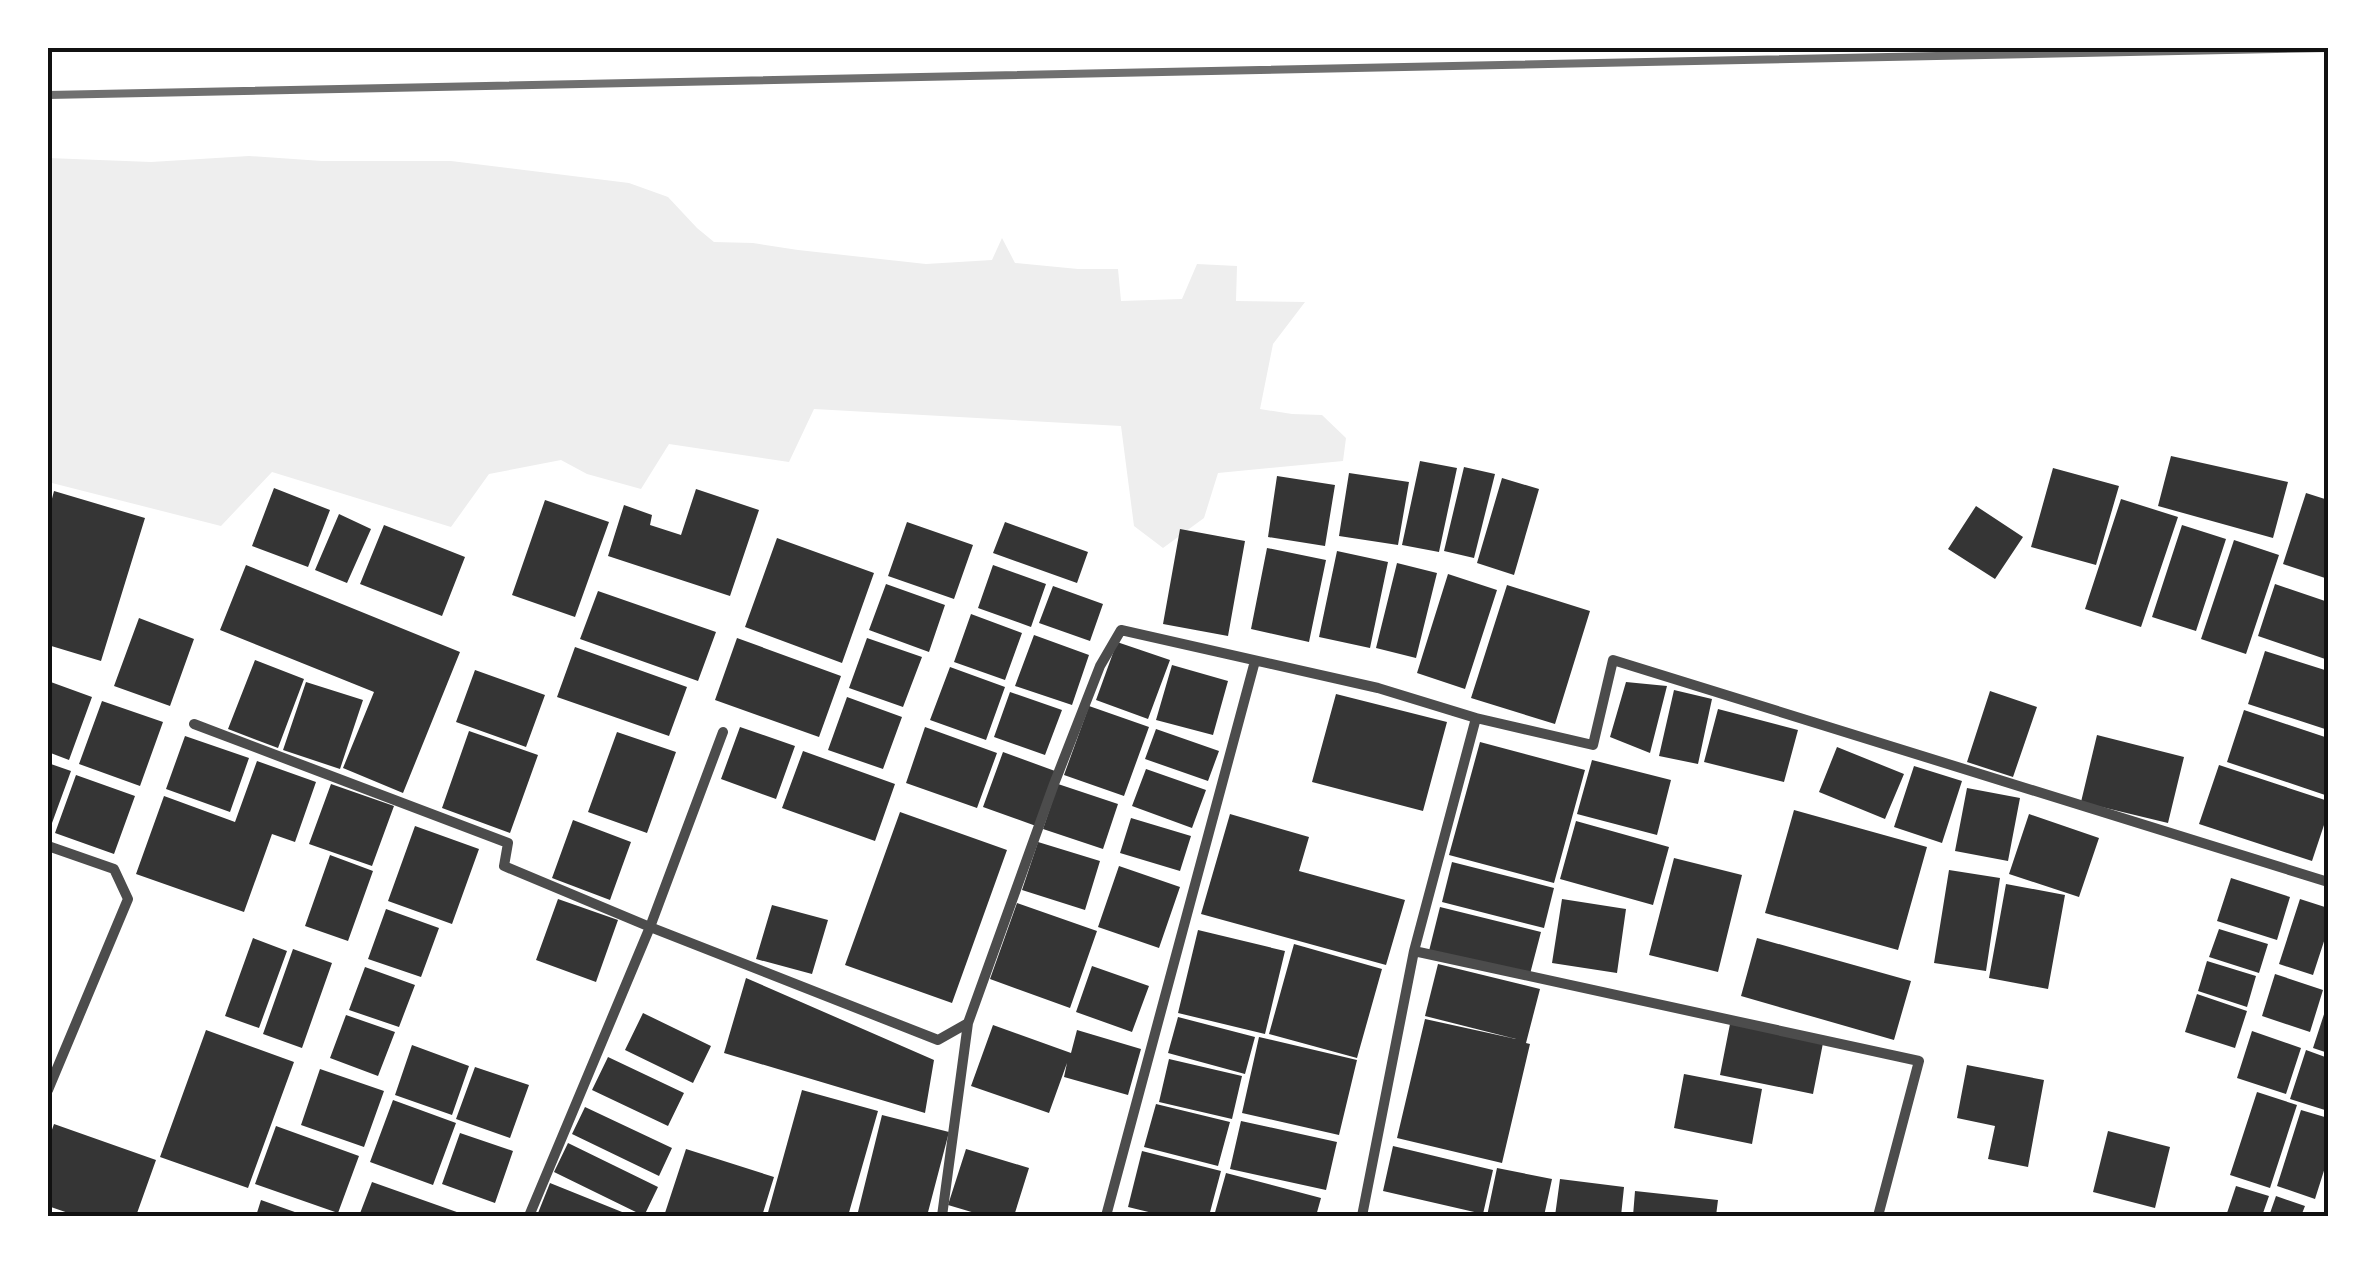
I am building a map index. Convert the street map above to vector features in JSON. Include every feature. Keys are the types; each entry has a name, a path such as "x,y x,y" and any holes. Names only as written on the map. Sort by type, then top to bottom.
{"street":[{"path":"942,1216 968,1023 1100,666 1121,630 1378,688 1476,718 1593,745 1614,660 2328,882"},
{"path":"1106,1216 1255,661"},
{"path":"1362,1216 1414,951 1476,718"},
{"path":"194,724 508,843 504,866 938,1040 968,1023"},
{"path":"528,1216 650,926 722,732"},
{"path":"48,846 114,869 128,899 48,1090"},
{"path":"1414,951 1919,1061 1878,1216"}],"shaded area":[{"path":"249,156 322,161 451,161 629,183 668,197 714,242 753,243 926,264 992,260 1002,238 1015,263 1118,269 1121,301 1182,299 1197,264 1237,266 1236,301 1305,302 1273,344 1260,409 1322,415 1346,438 1343,461 1218,473 1204,518 1163,548 1134,526 1121,426 814,409 789,462 669,444 641,489 587,474 561,460 489,474 451,527 272,472 221,526 48,482 48,158 151,162"}],"building":[{"path":"2171,456 2288,482 2273,538 2158,506"},
{"path":"1420,461 1457,468 1439,552 1402,545"},
{"path":"1464,467 1495,474 1474,558 1444,551"},
{"path":"2053,468 2119,486 2096,565 2031,547"},
{"path":"1349,473 1409,482 1398,545 1339,536"},
{"path":"1277,476 1335,485 1325,546 1268,537"},
{"path":"1502,478 1539,489 1514,575 1477,563"},
{"path":"274,488 330,510 308,567 252,546"},
{"path":"696,489 759,510 730,596 608,556 624,505 652,515 650,525 681,535"},
{"path":"54,491 145,518 101,661 48,645 48,514"},
{"path":"2306,493 2328,500 2328,579 2283,564"},
{"path":"2121,499 2178,517 2141,627 2085,609"},
{"path":"545,500 609,522 575,617 512,595"},
{"path":"1976,506 2023,537 1995,579 1948,549"},
{"path":"339,514 371,529 347,583 315,570"},
{"path":"907,522 973,545 954,599 888,576"},
{"path":"1005,522 1088,552 1077,583 993,553"},
{"path":"384,525 465,557 442,616 360,584"},
{"path":"2182,525 2226,539 2196,631 2152,617"},
{"path":"1180,529 1245,541 1228,636 1163,624"},
{"path":"777,538 874,573 842,663 745,627"},
{"path":"2234,540 2279,555 2246,654 2201,639"},
{"path":"1267,548 1326,560 1309,642 1251,629"},
{"path":"1337,551 1388,562 1370,648 1319,637"},
{"path":"1397,563 1437,573 1416,658 1376,648"},
{"path":"246,565 460,652 403,793 343,768 374,692 220,630"},
{"path":"993,565 1046,584 1031,627 978,608"},
{"path":"1448,574 1497,590 1465,689 1417,673"},
{"path":"886,584 945,605 929,652 869,630"},
{"path":"2275,584 2328,602 2328,660 2258,636"},
{"path":"1507,585 1590,611 1555,724 1471,698"},
{"path":"1053,586 1103,604 1090,641 1039,623"},
{"path":"598,591 716,632 698,681 580,639"},
{"path":"971,614 1022,633 1005,680 954,662"},
{"path":"139,618 194,639 170,706 114,686"},
{"path":"1034,635 1089,655 1072,705 1015,686"},
{"path":"737,638 841,676 819,737 715,700"},
{"path":"867,638 922,657 903,707 849,688"},
{"path":"1117,642 1170,660 1148,719 1096,700"},
{"path":"575,647 687,687 669,736 557,697"},
{"path":"2265,651 2328,671 2328,730 2248,704"},
{"path":"255,660 304,679 278,748 228,729"},
{"path":"1172,665 1228,681 1213,735 1156,720"},
{"path":"950,667 1005,687 986,740 930,720"},
{"path":"475,670 545,695 526,747 456,722"},
{"path":"48,681 92,697 69,760 48,752"},
{"path":"306,682 363,700 340,769 283,750"},
{"path":"1626,682 1667,686 1650,753 1610,737"},
{"path":"1674,690 1712,699 1698,764 1659,756"},
{"path":"1990,691 2037,707 2013,777 1967,762"},
{"path":"1010,692 1062,710 1045,755 994,737"},
{"path":"1336,694 1447,722 1423,811 1312,782"},
{"path":"847,697 902,717 883,769 828,750"},
{"path":"102,701 163,722 140,786 79,764"},
{"path":"1089,706 1149,727 1124,796 1064,775"},
{"path":"1718,709 1798,730 1784,782 1704,762"},
{"path":"2244,710 2328,738 2328,796 2227,762"},
{"path":"740,727 795,746 776,799 721,779"},
{"path":"925,727 997,753 977,808 906,783"},
{"path":"1156,729 1219,751 1208,781 1145,759"},
{"path":"469,731 538,755 510,833 442,808"},
{"path":"617,732 676,752 647,833 588,812"},
{"path":"2097,735 2184,757 2168,823 2081,802"},
{"path":"185,736 249,758 230,812 166,789"},
{"path":"1480,742 1585,770 1554,883 1449,855"},
{"path":"1837,747 1904,774 1885,819 1819,792"},
{"path":"803,751 895,784 875,841 782,808"},
{"path":"1003,752 1055,771 1036,826 983,807"},
{"path":"1592,760 1671,780 1657,835 1577,814"},
{"path":"257,761 316,782 295,842 272,834 244,912 136,874 164,796 235,822"},
{"path":"48,763 71,771 48,834"},
{"path":"2219,765 2328,801 2328,813 2312,861 2199,824"},
{"path":"1914,766 1962,781 1942,843 1894,827"},
{"path":"1146,769 1206,790 1192,828 1132,806"},
{"path":"76,775 135,796 114,854 55,833"},
{"path":"331,784 394,806 372,866 309,844"},
{"path":"1058,784 1118,804 1103,849 1043,829"},
{"path":"1967,788 2020,798 2008,861 1955,851"},
{"path":"1794,810 1927,847 1898,950 1765,913"},
{"path":"900,812 1007,850 952,1003 845,965"},
{"path":"1230,814 1309,837 1299,871 1405,900 1386,965 1201,914"},
{"path":"2029,814 2099,838 2079,897 2009,874"},
{"path":"1131,818 1191,836 1180,871 1120,853"},
{"path":"573,820 631,842 610,900 552,878"},
{"path":"1576,821 1669,847 1653,905 1560,879"},
{"path":"415,826 479,849 452,924 388,901"},
{"path":"1038,842 1100,861 1085,910 1022,890"},
{"path":"330,855 373,871 348,941 305,926"},
{"path":"1674,858 1742,875 1718,972 1649,955"},
{"path":"1452,862 1554,888 1544,928 1442,902"},
{"path":"1119,866 1180,887 1159,948 1098,927"},
{"path":"1949,870 2000,878 1986,971 1934,963"},
{"path":"2231,878 2290,897 2277,940 2217,921"},
{"path":"2006,884 2065,895 2048,989 1989,978"},
{"path":"558,899 618,920 596,982 536,960"},
{"path":"1562,899 1626,909 1617,973 1552,963"},
{"path":"2300,899 2328,908 2328,929 2313,975 2279,964"},
{"path":"1017,903 1097,931 1070,1008 990,979"},
{"path":"772,905 828,920 812,974 756,959"},
{"path":"1440,907 1541,932 1530,974 1429,951"},
{"path":"386,909 439,928 421,977 368,959"},
{"path":"2219,929 2268,944 2259,973 2209,957"},
{"path":"1198,930 1285,951 1265,1034 1178,1013"},
{"path":"253,938 287,951 259,1028 225,1016"},
{"path":"1757,938 1911,981 1894,1040 1741,996"},
{"path":"1294,944 1382,969 1357,1058 1269,1034"},
{"path":"293,949 332,963 302,1048 263,1034"},
{"path":"2207,961 2256,976 2247,1007 2198,991"},
{"path":"1438,964 1540,989 1502,1163 1397,1138 1425,1019 1516,1039 1425,1016"},
{"path":"1092,966 1149,986 1132,1032 1076,1012"},
{"path":"365,967 415,985 399,1027 349,1010"},
{"path":"2275,974 2323,990 2310,1032 2262,1016"},
{"path":"746,978 934,1060 925,1113 724,1053"},
{"path":"2197,994 2247,1011 2235,1048 2185,1032"},
{"path":"2328,1002 2328,1053 2313,1048"},
{"path":"643,1013 711,1046 693,1083 625,1050"},
{"path":"346,1015 395,1032 378,1076 330,1058"},
{"path":"1178,1017 1255,1037 1245,1074 1168,1053"},
{"path":"1730,1024 1823,1043 1813,1094 1720,1075"},
{"path":"993,1025 1071,1053 1077,1030 1141,1049 1128,1095 1064,1077 1067,1063 1049,1113 971,1086"},
{"path":"206,1030 294,1062 248,1188 160,1157"},
{"path":"2252,1031 2301,1048 2286,1094 2237,1078"},
{"path":"1259,1037 1357,1060 1339,1135 1242,1113"},
{"path":"412,1045 469,1066 452,1115 395,1095"},
{"path":"2306,1050 2328,1058 2328,1111 2290,1099"},
{"path":"608,1057 684,1093 668,1126 592,1090"},
{"path":"1169,1059 1242,1076 1232,1119 1159,1102"},
{"path":"1967,1065 2044,1080 2028,1167 1988,1159 1995,1126 1957,1118"},
{"path":"475,1067 529,1085 510,1138 456,1119"},
{"path":"320,1069 384,1091 364,1147 301,1125"},
{"path":"1684,1074 1762,1089 1752,1144 1674,1128"},
{"path":"802,1090 878,1111 848,1216 767,1216"},
{"path":"2257,1092 2297,1105 2270,1188 2230,1175"},
{"path":"393,1100 456,1123 433,1185 370,1162"},
{"path":"1156,1104 1230,1122 1218,1166 1144,1147"},
{"path":"585,1107 672,1148 659,1176 572,1134"},
{"path":"2301,1110 2328,1118 2328,1158 2315,1199 2277,1186"},
{"path":"882,1115 949,1132 927,1216 857,1216"},
{"path":"1241,1121 1337,1142 1326,1190 1230,1169"},
{"path":"54,1124 156,1160 136,1216 77,1216 48,1206 48,1141"},
{"path":"276,1126 359,1156 338,1213 255,1184"},
{"path":"2108,1131 2170,1147 2155,1208 2093,1192"},
{"path":"460,1133 513,1151 495,1203 442,1184"},
{"path":"568,1143 658,1187 644,1216 554,1172"},
{"path":"1393,1146 1493,1170 1483,1214 1383,1191"},
{"path":"686,1149 774,1177 762,1216 664,1216"},
{"path":"966,1149 1029,1168 1014,1216 985,1216 948,1205"},
{"path":"1142,1151 1221,1171 1209,1216 1165,1216 1128,1207"},
{"path":"1497,1168 1552,1179 1544,1216 1487,1216"},
{"path":"1226,1173 1321,1198 1316,1216 1214,1216"},
{"path":"1560,1179 1624,1187 1621,1216 1555,1216"},
{"path":"372,1182 468,1216 359,1216"},
{"path":"550,1183 632,1216 538,1213"},
{"path":"2236,1186 2269,1196 2262,1216 2226,1216"},
{"path":"1635,1191 1718,1200 1716,1216 1633,1216"},
{"path":"2276,1196 2305,1206 2301,1216 2269,1216"},
{"path":"261,1200 306,1216 256,1216"}],"railway":[{"path":"48,95 2328,48"}]}
